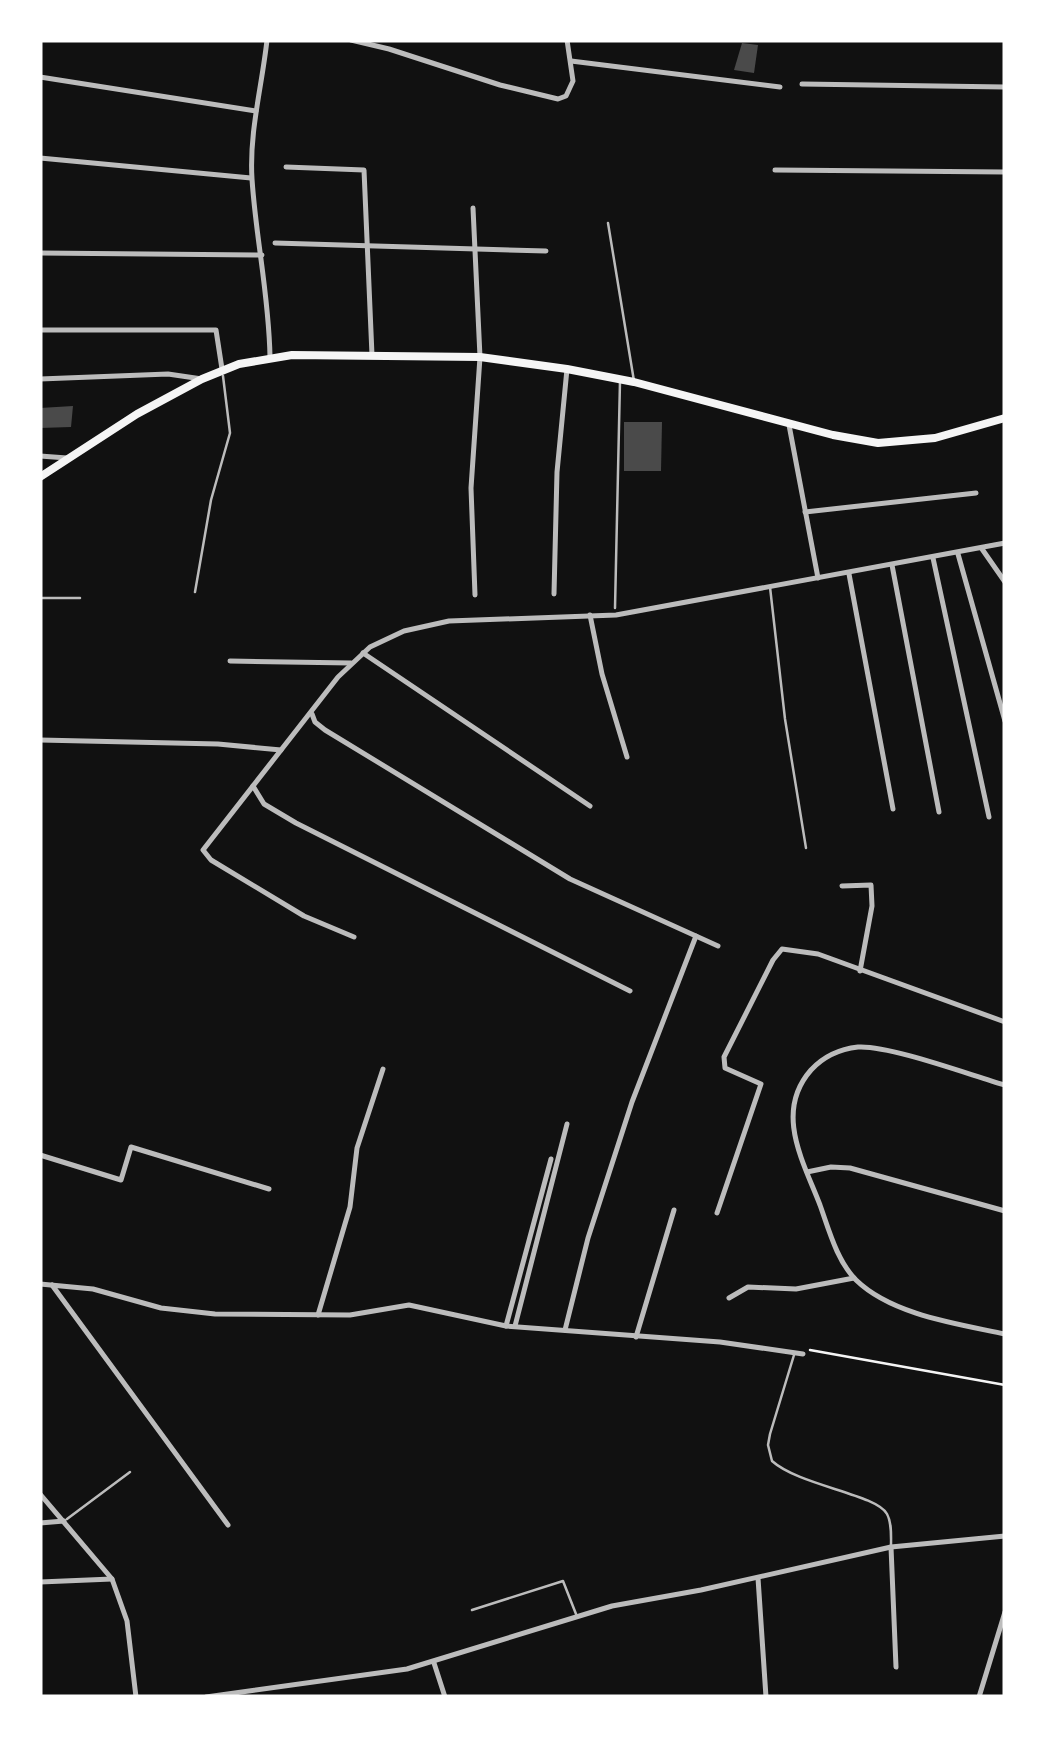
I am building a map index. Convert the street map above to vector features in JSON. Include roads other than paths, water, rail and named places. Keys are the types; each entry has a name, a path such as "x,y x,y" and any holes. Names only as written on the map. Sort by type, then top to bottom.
{"main road":[{"path":"40,477 202,378 270,358 480,358 567,368 860,441 898,443 934,438 1005,418"}],"street":[{"path":"267,40 256,111 252,178 270,358"},
{"path":"351,40 558,99 571,90 567,40"},
{"path":"571,61 780,87"},
{"path":"40,77 256,111"},
{"path":"802,84 1005,86"},
{"path":"40,158 252,178"},
{"path":"286,167 364,170 372,357"},
{"path":"774,170 1005,172"},
{"path":"473,208 480,358 472,488 475,595"},
{"path":"275,243 546,251"},
{"path":"40,254 262,255"},
{"path":"40,330 216,330 222,369"},
{"path":"554,594 556,472 567,368"},
{"path":"40,378 168,374 202,378"},
{"path":"789,424 818,578"},
{"path":"40,456 70,458"},
{"path":"804,512 976,492"},
{"path":"354,936 304,916 202,850 325,691 363,653 404,631 449,620 634,612 958,554 1005,542"},
{"path":"982,549 1005,582"},
{"path":"958,554 1005,721"},
{"path":"933,558 989,816"},
{"path":"892,566 938,812"},
{"path":"848,574 893,810"},
{"path":"590,615 602,674 627,757"},
{"path":"363,653 590,806"},
{"path":"230,661 351,663"},
{"path":"312,711 313,719 325,730 532,857 580,884 718,946"},
{"path":"40,740 218,744 280,750"},
{"path":"254,786 264,804 296,823 630,992"},
{"path":"842,886 871,885 872,906 860,971"},
{"path":"565,1330 583,1254 632,1102 696,936"},
{"path":"717,1213 761,1084 725,1068 724,1058 782,949 818,954 1005,1022"},
{"path":"1005,1084 880,1050 855,1047 834,1053 814,1066 793,1101 792,1125 838,1253 854,1278 872,1292 910,1310 1005,1334"},
{"path":"318,1315 350,1207 357,1148 383,1069"},
{"path":"516,1326 567,1124"},
{"path":"40,1156 121,1180 131,1147 269,1189"},
{"path":"506,1326 550,1160"},
{"path":"808,1172 850,1168 1005,1211"},
{"path":"636,1337 674,1210"},
{"path":"729,1298 748,1286 796,1289 854,1278"},
{"path":"40,1284 93,1289 185,1311 364,1314 409,1305 506,1326 720,1342 802,1354"},
{"path":"52,1285 228,1525"},
{"path":"40,1494 112,1580 126,1621 136,1697"},
{"path":"40,1523 64,1520"},
{"path":"206,1697 434,1664 612,1606 892,1547 1005,1536"},
{"path":"892,1547 896,1667"},
{"path":"758,1578 766,1697"},
{"path":"40,1582 112,1580"},
{"path":"979,1697 1005,1612"},
{"path":"434,1664 445,1697"}],"lane":[{"path":"608,222 634,382"},
{"path":"195,592 211,500 230,433 222,369"},
{"path":"615,608 620,379"},
{"path":"770,585 785,719 806,848"},
{"path":"40,598 80,598"},
{"path":"794,1353 770,1434 772,1460 808,1482 874,1502 887,1514 892,1547"},
{"path":"64,1520 130,1472"},
{"path":"472,1610 562,1580 577,1616"}]}
